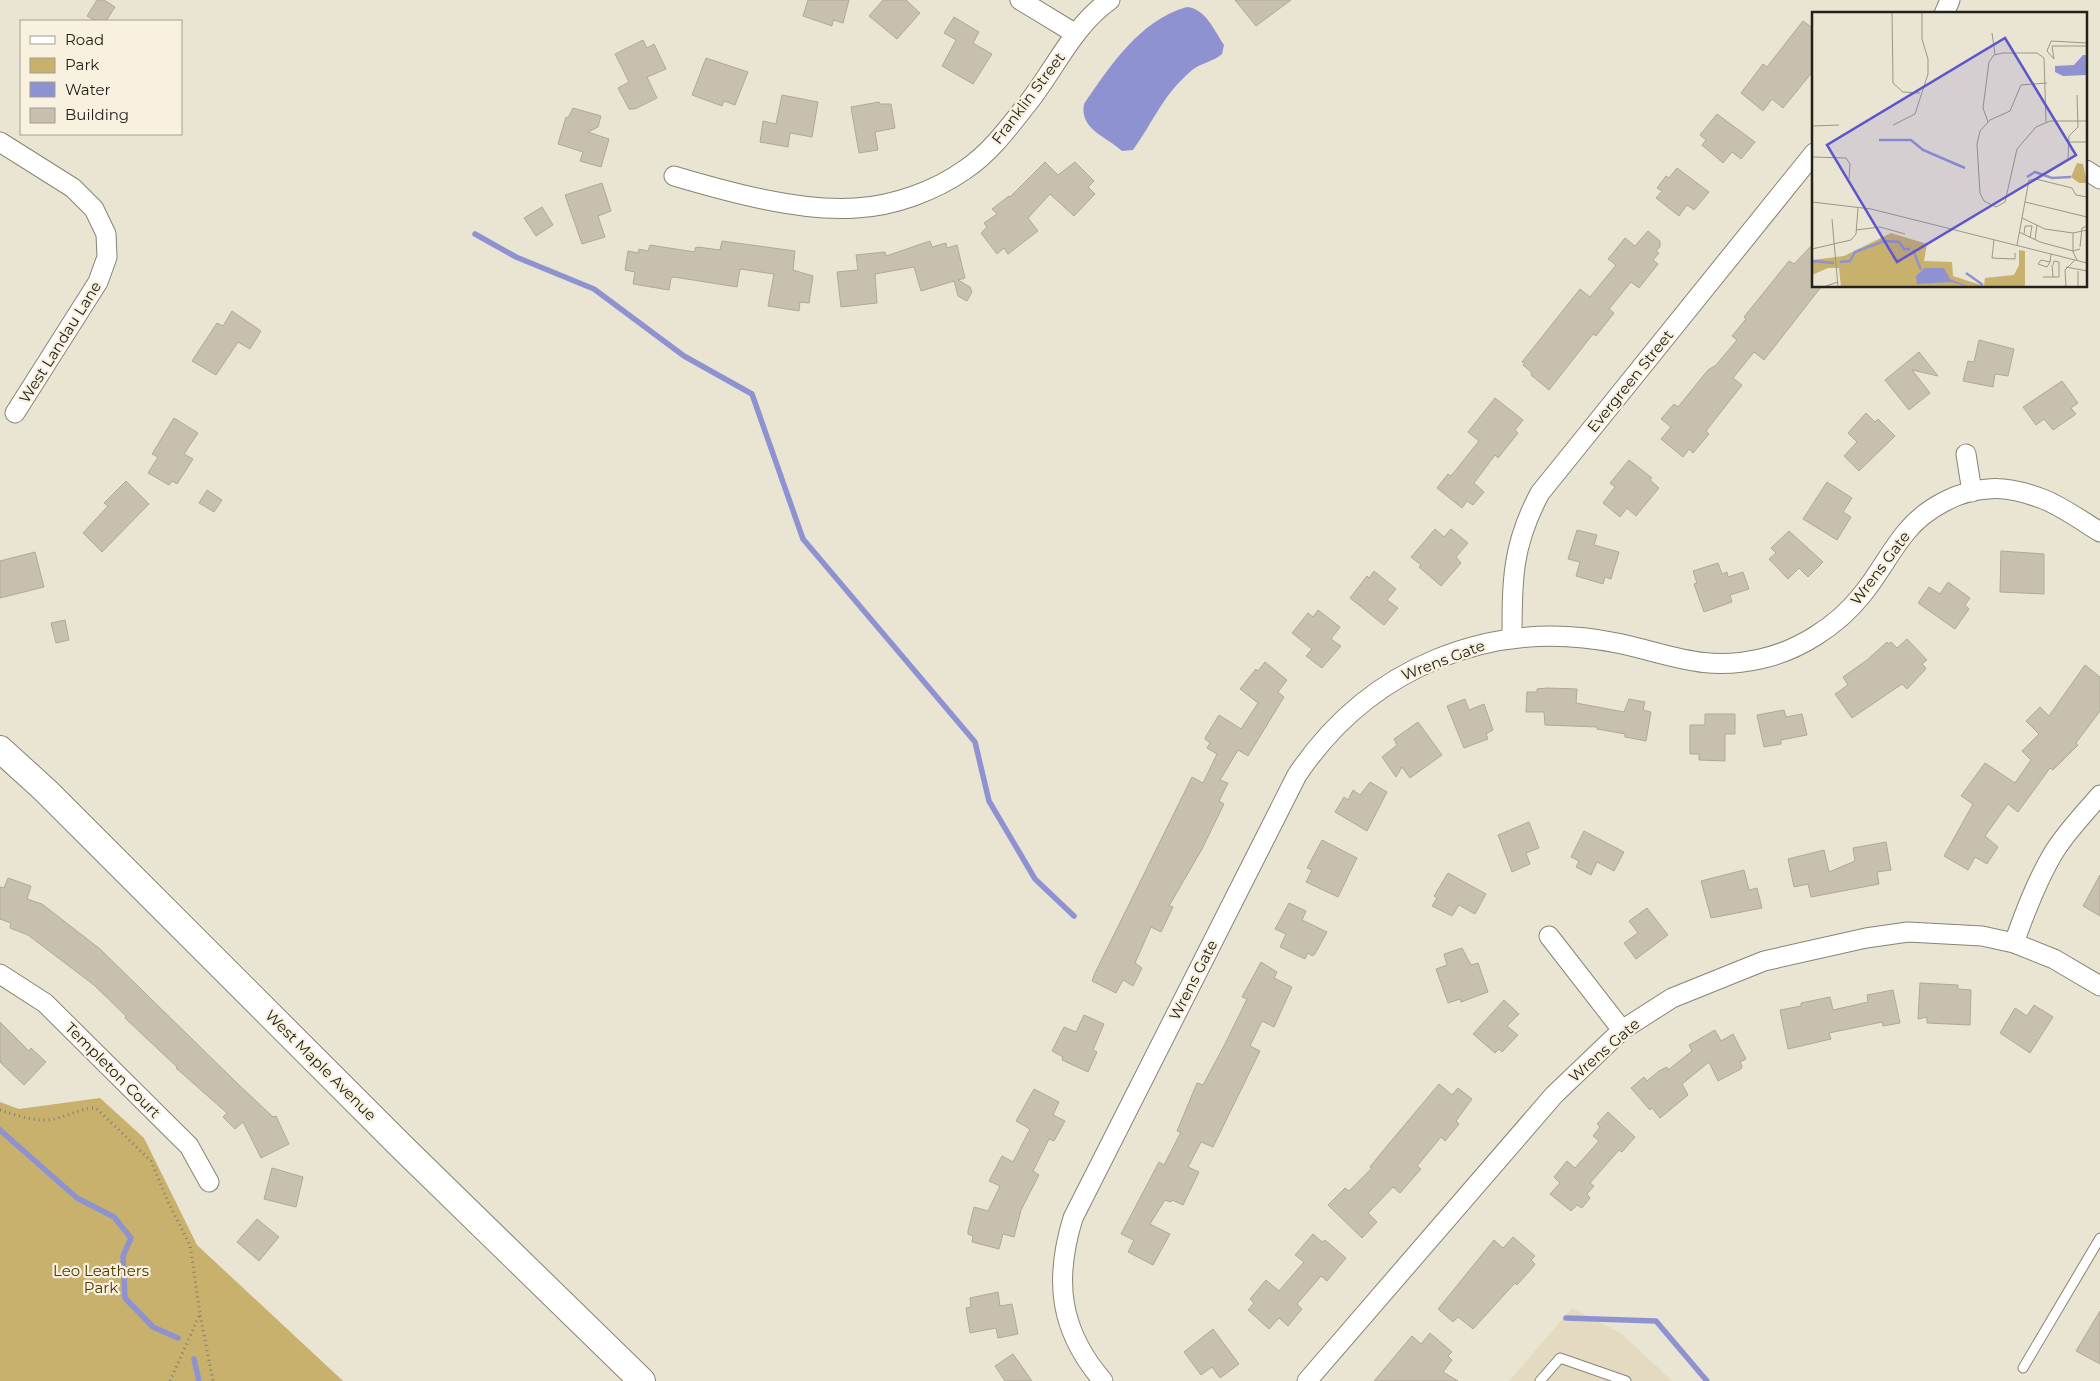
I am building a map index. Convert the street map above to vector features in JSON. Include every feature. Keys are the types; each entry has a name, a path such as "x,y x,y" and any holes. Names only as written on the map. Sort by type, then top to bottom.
{"main road":[{"name":"West Maple Avenue","path":"0,749 45,790 403,1148 642,1381"}],"street":[{"path":"1020,0 1076,34"},
{"name":"Franklin Street","path":"674,176 725,191 811,206 856,208 892,202 927,191 966,170 995,144 1030,101 1076,34 1110,0"},
{"path":"1945,12 1950,0"},
{"name":"West Landau Lane","path":"0,142 73,188 94,209 106,234 107,257 98,282 15,413"},
{"name":"Evergreen Street","path":"1512,637 1512,582 1516,552 1527,518 1540,493 1812,155"},
{"path":"2088,171 2100,178"},
{"path":"1966,454 1972,492"},
{"name":"Wrens Gate","path":"1103,1381 1092,1368 1074,1335 1065,1309 1061,1277 1065,1245 1073,1218 1297,775 1312,753 1349,713 1396,679 1471,646 1512,637 1579,637 1618,643 1684,661 1702,663 1720,664 1761,659 1799,644 1832,625 1861,596 1908,530 1928,512 1958,495 1988,488 2015,491 2044,500 2100,532"},
{"path":"2014,943 2027,908 2053,853 2066,834 2100,795"},
{"name":"Wrens Gate","path":"1307,1381 1554,1095 1622,1030 1672,998 1764,961 1866,938 1908,932 1982,936 2014,943 2054,959 2100,986"},
{"path":"1549,936 1622,1030"},
{"name":"Templeton Court","path":"0,974 46,1003 169,1125 189,1146 209,1182"}],"lane":[{"path":"2023,1368 2100,1238"},
{"path":"1540,1381 1560,1358 1626,1381"}],"path":[{"path":"0,1110 35,1120 54,1119 85,1108 96,1108 151,1161 169,1204 190,1245 200,1314 213,1381"},
{"path":"170,1381 200,1314"}],"shaded area":[{"path":"1572,1308 1622,1334 1672,1381 1509,1381"}],"green space":[{"name":"Leo Leathers Park","path":"100,1098 144,1138 197,1245 343,1381 0,1381 0,1102 19,1109"}],"water":[{"path":"1187,7 1199,12 1209,21 1224,45 1222,54 1198,66 1181,80 1165,99 1133,150 1122,151 1090,126 1084,113 1084,104 1116,60 1141,33 1170,13"}],"building":[{"path":"97,0 104,0 115,7 107,20 94,20 87,16"},
{"path":"808,0 849,0 843,23 833,20 832,26 803,16"},
{"path":"883,0 906,0 920,13 897,39 869,16"},
{"path":"1235,0 1291,0 1256,26"},
{"path":"954,17 979,32 973,43 992,54 973,84 942,66 956,40 944,33"},
{"path":"1803,21 1812,28 1812,72 1783,108 1772,99 1763,111 1741,93 1763,64 1767,67"},
{"path":"643,40 647,48 654,44 666,69 647,77 657,98 635,109 629,109 618,88 629,82 615,54"},
{"path":"706,58 748,72 735,105 724,101 722,106 692,95"},
{"path":"782,95 818,102 812,137 790,133 788,147 760,142 763,121 776,124"},
{"path":"879,102 880,104 891,104 895,128 875,132 878,150 859,153 851,107"},
{"path":"573,108 601,116 598,127 588,132 609,139 601,167 580,161 583,152 558,144 566,117 568,118"},
{"path":"1717,114 1755,142 1741,159 1732,152 1723,163 1702,145 1706,140 1700,135"},
{"path":"1045,162 1058,175 1075,162 1094,181 1088,187 1095,194 1074,216 1050,194 1028,218 1038,231 1008,254 1004,248 997,254 981,233 987,227 984,223 997,214 992,209 1010,197"},
{"path":"1677,168 1709,192 1694,210 1687,205 1679,216 1656,198 1662,191 1657,188 1666,176 1669,178"},
{"path":"602,183 611,211 598,216 605,237 582,244 565,195"},
{"path":"542,207 553,225 536,236 524,218"},
{"path":"1648,231 1660,241 1660,247 1656,251 1659,253 1653,260 1658,264 1639,288 1631,282 1609,309 1614,313 1596,336 1593,334 1549,390 1531,375 1532,373 1523,365 1525,363 1522,362 1580,289 1590,297 1616,265 1608,259 1625,238 1635,246"},
{"path":"722,241 795,251 793,270 813,276 809,303 800,302 799,311 768,306 774,274 740,269 737,287 674,277 671,278 669,290 633,284 635,272 625,270 628,251 638,253 639,249 648,251 650,245 695,252 695,248 698,247 720,250"},
{"path":"930,241 932,247 946,243 947,248 957,245 965,278 958,280 970,287 972,292 967,301 958,296 954,281 921,291 914,267 875,274 877,303 841,307 837,272 858,270 856,255 885,252 886,256"},
{"path":"1812,245 1812,288 1820,288 1764,360 1754,352 1733,378 1742,385 1706,431 1709,434 1693,453 1689,449 1683,457 1661,439 1671,427 1661,419 1674,404 1678,407 1708,370 1716,365 1737,340 1732,336 1746,319 1744,317 1789,261 1794,264"},
{"path":"232,311 261,331 250,349 238,342 216,375 192,361 217,323 223,326"},
{"path":"1979,340 2014,349 2008,376 1995,374 1993,387 1963,381 1968,361 1974,362"},
{"path":"1919,352 1938,376 1912,370 1930,393 1909,410 1885,380"},
{"path":"2062,381 2078,403 2071,408 2076,414 2053,430 2044,419 2036,425 2023,407"},
{"path":"1495,398 1523,420 1515,430 1518,433 1498,458 1495,455 1474,483 1484,492 1473,505 1467,501 1462,508 1437,488 1448,474 1451,476 1479,441 1468,432"},
{"path":"1866,413 1875,422 1878,419 1895,436 1859,471 1844,456 1857,442 1848,433"},
{"path":"174,418 198,433 184,454 193,459 177,484 172,481 169,485 148,473 158,457 152,454"},
{"path":"1629,460 1652,478 1650,480 1659,488 1636,516 1627,508 1620,517 1603,503 1615,487 1610,483"},
{"path":"126,481 149,504 102,552 83,533 108,506 104,503"},
{"path":"1827,482 1852,498 1843,512 1851,517 1837,540 1803,519"},
{"path":"207,490 222,500 214,512 199,503"},
{"path":"1435,529 1444,537 1451,529 1468,543 1456,557 1461,563 1441,586 1419,567 1421,565 1411,557"},
{"path":"1577,530 1597,535 1594,545 1619,552 1611,579 1605,577 1603,584 1576,576 1580,562 1568,559"},
{"path":"1789,531 1823,562 1808,577 1799,568 1788,579 1769,559 1776,553 1771,548"},
{"path":"2001,551 2044,554 2044,594 2000,592"},
{"path":"35,552 44,587 0,598 0,561"},
{"path":"1718,563 1722,574 1727,572 1728,577 1743,572 1749,589 1730,595 1732,602 1704,612 1694,584 1697,583 1693,571"},
{"path":"1374,571 1396,589 1387,600 1398,608 1384,625 1350,598 1367,576 1369,578"},
{"path":"1948,582 1970,598 1965,605 1969,609 1955,629 1918,603 1929,587 1940,594"},
{"path":"1318,610 1340,627 1331,639 1341,646 1322,668 1306,656 1312,649 1292,633 1308,613 1313,617"},
{"path":"65,620 69,640 56,643 51,623"},
{"path":"1907,639 1927,660 1922,664 1926,668 1924,671 1907,689 1902,684 1852,718 1835,694 1848,685 1843,677 1867,660 1887,642 1888,644 1891,642 1897,648"},
{"path":"1265,662 1287,680 1278,692 1284,697 1248,756 1238,750 1220,780 1228,783 1219,801 1224,804 1202,849 1169,906 1173,907 1161,932 1151,927 1135,963 1142,968 1133,986 1123,980 1116,993 1092,981 1095,973 1192,777 1203,783 1217,754 1207,748 1210,743 1205,739 1206,736 1219,715 1241,729 1258,703 1240,689 1256,669 1258,671"},
{"path":"2085,665 2100,677 2100,711 2076,743 2078,745 2053,770 2050,768 2018,812 2008,804 1985,836 1998,847 1987,864 1975,857 1968,870 1944,856 1973,804 1961,796 1985,763 2015,783 2031,760 2022,751 2039,734 2026,721 2040,707 2049,716"},
{"path":"1537,689 1577,689 1576,703 1624,712 1629,699 1645,702 1643,710 1651,712 1646,741 1625,737 1625,734 1597,729 1597,727 1545,725 1544,712 1526,712 1527,692 1537,692"},
{"path":"1465,699 1469,710 1484,704 1493,730 1486,734 1488,739 1464,748 1447,706"},
{"path":"1784,710 1786,717 1802,714 1807,735 1781,740 1781,744 1764,747 1757,715"},
{"path":"1705,714 1735,714 1735,734 1725,734 1725,761 1699,760 1699,754 1690,754 1690,725 1705,725"},
{"path":"1418,722 1442,755 1410,778 1402,767 1396,777 1382,757 1397,745 1394,739"},
{"path":"1370,782 1387,792 1367,831 1335,812 1344,797 1348,800 1353,790 1360,795"},
{"path":"1529,822 1539,848 1526,853 1530,864 1512,872 1498,835"},
{"path":"1584,831 1624,852 1614,871 1597,862 1591,875 1576,867 1579,861 1571,857"},
{"path":"1322,840 1357,858 1338,897 1306,882 1312,870 1307,868"},
{"path":"1886,842 1891,870 1877,872 1879,884 1811,897 1808,884 1794,887 1788,859 1824,850 1829,872 1855,861 1853,848"},
{"path":"1744,870 1749,890 1757,888 1762,908 1711,918 1701,881"},
{"path":"1448,873 1486,894 1475,914 1459,905 1452,916 1432,906 1437,898 1434,896"},
{"path":"2100,875 2100,916 2083,906"},
{"path":"8,878 31,886 27,899 42,904 100,949 238,1084 273,1117 276,1116 289,1144 261,1158 243,1122 235,1129 223,1117 227,1113 176,1068 94,985 28,935 10,928 11,923 0,919 0,887 4,888"},
{"path":"1289,903 1306,911 1302,920 1327,932 1315,954 1312,956 1308,953 1305,959 1280,947 1286,934 1275,929"},
{"path":"1647,908 1668,935 1636,959 1624,943 1638,933 1629,921"},
{"path":"1462,948 1471,965 1478,963 1488,992 1461,1002 1460,999 1448,1003 1436,969 1447,965 1444,954"},
{"path":"1261,962 1277,972 1274,978 1292,987 1274,1027 1262,1021 1250,1046 1260,1051 1213,1147 1201,1142 1188,1167 1199,1172 1183,1205 1172,1200 1171,1202 1165,1200 1150,1224 1170,1234 1153,1265 1128,1252 1134,1240 1121,1234 1159,1162 1164,1165 1181,1132 1177,1131 1197,1083 1203,1085 1225,1044 1247,999 1242,997"},
{"path":"1920,983 1958,985 1958,989 1971,990 1970,1025 1927,1023 1927,1017 1918,1019"},
{"path":"1893,990 1900,1023 1883,1026 1882,1022 1829,1033 1831,1039 1788,1049 1780,1010 1830,997 1833,1010 1868,1002 1867,995"},
{"path":"1504,1000 1519,1014 1507,1026 1518,1035 1502,1052 1499,1049 1495,1053 1473,1034"},
{"path":"2034,1005 2053,1017 2030,1053 2000,1033 2015,1008 2027,1016"},
{"path":"1084,1015 1104,1024 1093,1050 1097,1052 1088,1072 1062,1060 1063,1057 1052,1051 1064,1027 1076,1032"},
{"path":"0,1022 29,1051 31,1048 46,1062 24,1085 0,1062"},
{"path":"1715,1030 1721,1041 1733,1034 1746,1059 1740,1062 1741,1069 1718,1081 1709,1062 1682,1084 1688,1095 1660,1118 1652,1108 1650,1110 1631,1088 1644,1077 1647,1081 1659,1071 1667,1067 1668,1070 1692,1051 1689,1045"},
{"path":"1439,1084 1452,1095 1458,1088 1472,1099 1456,1121 1459,1124 1445,1141 1441,1137 1417,1166 1421,1169 1400,1193 1393,1187 1368,1213 1377,1222 1362,1238 1328,1205 1345,1188 1349,1191 1372,1168 1370,1167"},
{"path":"1034,1089 1059,1102 1053,1115 1065,1121 1054,1141 1049,1139 1033,1171 1039,1175 1021,1210 1014,1237 1003,1234 999,1249 972,1242 973,1236 968,1234 968,1231 974,1207 988,1211 1000,1186 989,1181 1002,1156 1013,1162 1030,1129 1016,1121"},
{"path":"1608,1112 1635,1137 1622,1152 1619,1150 1590,1183 1594,1186 1587,1194 1590,1198 1582,1208 1577,1205 1571,1211 1550,1194 1560,1183 1554,1177 1567,1161 1575,1168 1599,1141 1593,1136 1600,1127 1597,1124"},
{"path":"272,1168 303,1177 296,1207 264,1199"},
{"path":"257,1219 279,1237 259,1261 237,1242"},
{"path":"1313,1234 1322,1242 1325,1240 1346,1258 1327,1281 1321,1276 1297,1304 1302,1309 1288,1326 1279,1318 1269,1329 1248,1310 1254,1303 1250,1299 1266,1280 1279,1291 1304,1262 1295,1255"},
{"path":"1513,1237 1535,1256 1531,1260 1535,1264 1533,1267 1517,1285 1515,1283 1473,1329 1458,1317 1453,1322 1438,1309 1494,1240 1503,1248"},
{"path":"998,1292 1000,1306 1012,1304 1018,1334 998,1338 996,1328 970,1333 966,1308 971,1307 970,1298"},
{"path":"2100,1311 2100,1364 2076,1351"},
{"path":"1213,1329 1239,1364 1220,1378 1212,1367 1201,1375 1184,1352"},
{"path":"1430,1333 1452,1352 1448,1356 1452,1360 1443,1372 1458,1381 1374,1381 1412,1336 1421,1344"},
{"path":"1013,1354 1032,1381 1005,1381 995,1366"}],"waterway":[{"path":"475,234 516,257 594,289 684,356 752,394 803,539 975,742 989,801 1035,879 1074,916"},
{"path":"0,1130 77,1198 114,1217 131,1238 123,1256 125,1298 153,1327 178,1338"},
{"path":"1566,1318 1656,1321 1707,1381"},
{"path":"194,1359 199,1381"}]}
